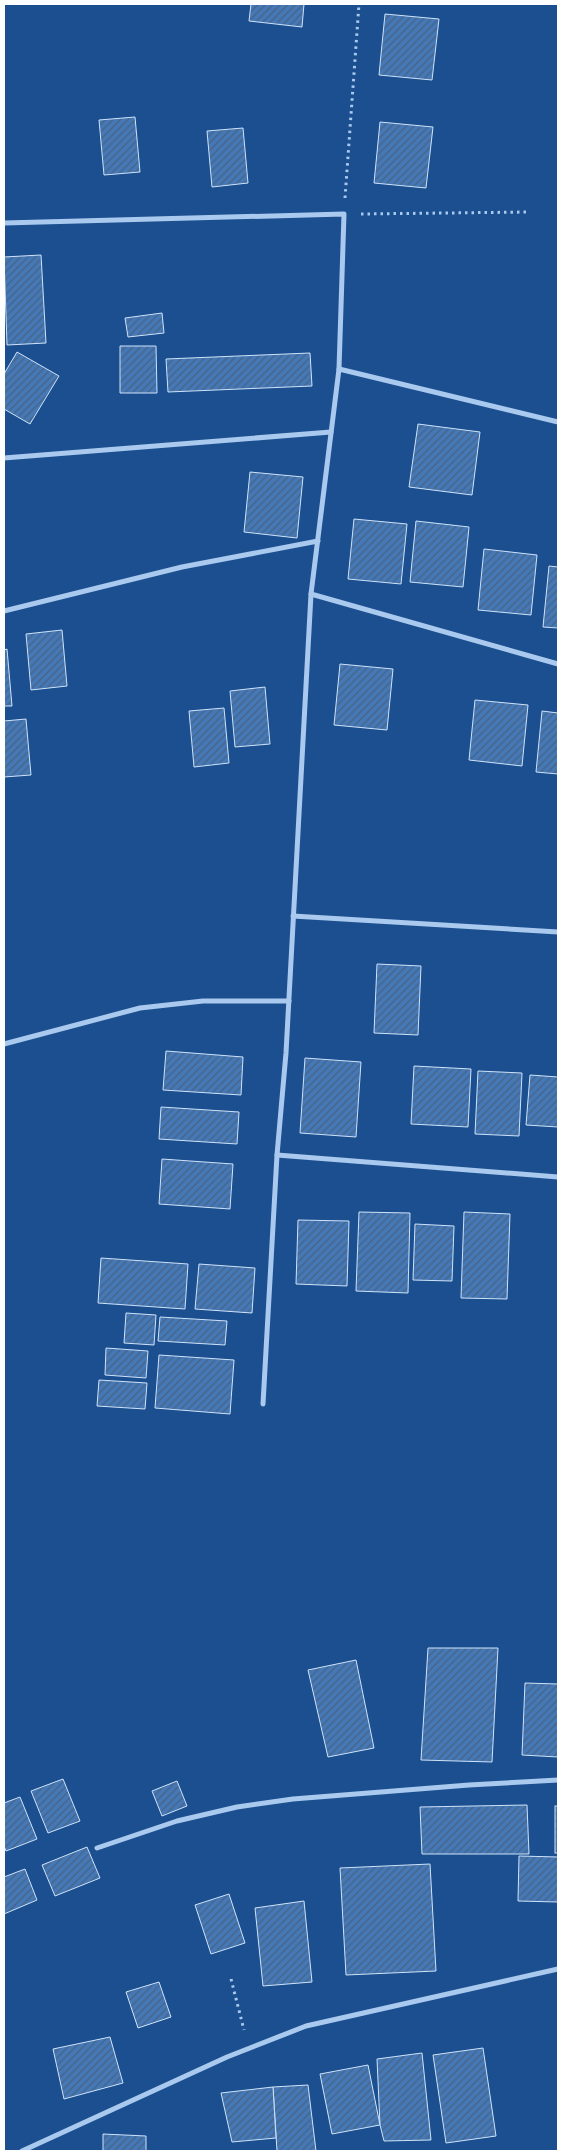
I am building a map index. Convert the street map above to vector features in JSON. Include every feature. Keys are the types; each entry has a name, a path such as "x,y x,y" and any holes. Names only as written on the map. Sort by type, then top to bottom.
{"street":[{"path":"4,224 344,214 339,369 311,594 289,1001 277,1155 263,1404"},
{"path":"339,369 558,422"},
{"path":"4,458 331,432"},
{"path":"4,611 198,563 318,541"},
{"path":"311,594 558,664"},
{"path":"293,916 558,932"},
{"path":"4,1044 140,1008 203,1001 289,1001"},
{"path":"277,1155 558,1177"},
{"path":"97,1848 176,1821 256,1804 293,1799 459,1785 558,1780"},
{"path":"22,2151 249,2048 306,2026 558,1969"}],"path":[{"path":"359,4 344,214 529,212"},
{"path":"231,1979 249,2048"}],"building":[{"path":"251,4 304,4 302,27 249,21"},
{"path":"385,14 439,19 432,80 379,75"},
{"path":"135,117 140,172 104,175 99,120"},
{"path":"380,122 433,127 426,188 374,183"},
{"path":"243,128 248,183 212,187 207,131"},
{"path":"41,255 46,343 7,345 4,257"},
{"path":"162,313 164,333 128,337 125,318"},
{"path":"120,346 156,346 157,393 120,393"},
{"path":"17,352 59,376 30,424 4,409 4,374"},
{"path":"310,353 312,386 168,392 166,359"},
{"path":"418,424 480,432 472,495 409,487"},
{"path":"250,472 303,477 297,538 244,532"},
{"path":"354,519 407,524 401,584 348,579"},
{"path":"416,521 469,527 463,587 410,582"},
{"path":"484,549 537,555 531,615 478,610"},
{"path":"549,566 558,567 558,628 543,627"},
{"path":"62,630 67,686 31,690 26,634"},
{"path":"7,649 12,706 4,706 4,650"},
{"path":"340,664 393,669 387,730 334,725"},
{"path":"265,687 270,744 235,747 230,691"},
{"path":"475,700 528,705 522,766 469,760"},
{"path":"224,708 229,763 194,767 189,711"},
{"path":"542,711 558,713 558,774 536,772"},
{"path":"26,719 31,775 4,777 4,721"},
{"path":"377,964 421,966 418,1035 374,1033"},
{"path":"166,1051 243,1057 241,1095 163,1090"},
{"path":"305,1058 361,1062 356,1137 300,1133"},
{"path":"414,1066 471,1069 468,1127 411,1124"},
{"path":"478,1071 522,1073 519,1136 475,1134"},
{"path":"530,1075 558,1077 558,1127 526,1125"},
{"path":"161,1107 239,1112 237,1144 159,1139"},
{"path":"162,1159 233,1164 230,1209 159,1204"},
{"path":"359,1212 410,1213 408,1293 356,1291"},
{"path":"464,1212 510,1214 507,1299 461,1298"},
{"path":"298,1220 349,1221 347,1286 296,1284"},
{"path":"415,1224 454,1226 452,1281 413,1280"},
{"path":"101,1258 188,1264 185,1309 98,1303"},
{"path":"199,1264 255,1268 252,1313 195,1309"},
{"path":"126,1313 156,1315 154,1345 124,1343"},
{"path":"160,1317 227,1321 225,1345 158,1341"},
{"path":"106,1348 148,1351 146,1378 105,1375"},
{"path":"159,1355 234,1360 230,1414 155,1408"},
{"path":"99,1380 147,1383 145,1409 97,1406"},
{"path":"428,1648 498,1648 492,1762 421,1760"},
{"path":"356,1660 374,1748 328,1757 308,1670"},
{"path":"525,1683 558,1684 558,1757 522,1755"},
{"path":"63,1779 80,1821 48,1833 31,1791"},
{"path":"177,1781 187,1806 162,1816 152,1791"},
{"path":"20,1797 37,1839 6,1851 4,1846 4,1803"},
{"path":"527,1805 529,1854 422,1854 420,1807"},
{"path":"555,1806 558,1806 558,1853 555,1853"},
{"path":"87,1847 100,1878 55,1896 42,1865"},
{"path":"519,1856 558,1857 558,1902 518,1901"},
{"path":"430,1864 436,1971 346,1975 340,1868"},
{"path":"25,1869 37,1900 4,1914 4,1877"},
{"path":"229,1894 245,1943 211,1954 195,1905"},
{"path":"304,1901 312,1982 263,1986 255,1908"},
{"path":"159,1982 171,2017 138,2028 126,1992"},
{"path":"110,2037 123,2083 64,2099 53,2049"},
{"path":"483,2048 496,2136 446,2143 433,2055"},
{"path":"422,2053 431,2140 384,2141 380,2125 377,2059"},
{"path":"368,2065 380,2125 332,2134 320,2074"},
{"path":"308,2085 316,2151 277,2151 273,2087"},
{"path":"273,2087 276,2138 232,2142 221,2093"},
{"path":"103,2134 146,2136 146,2151 103,2151"}]}
